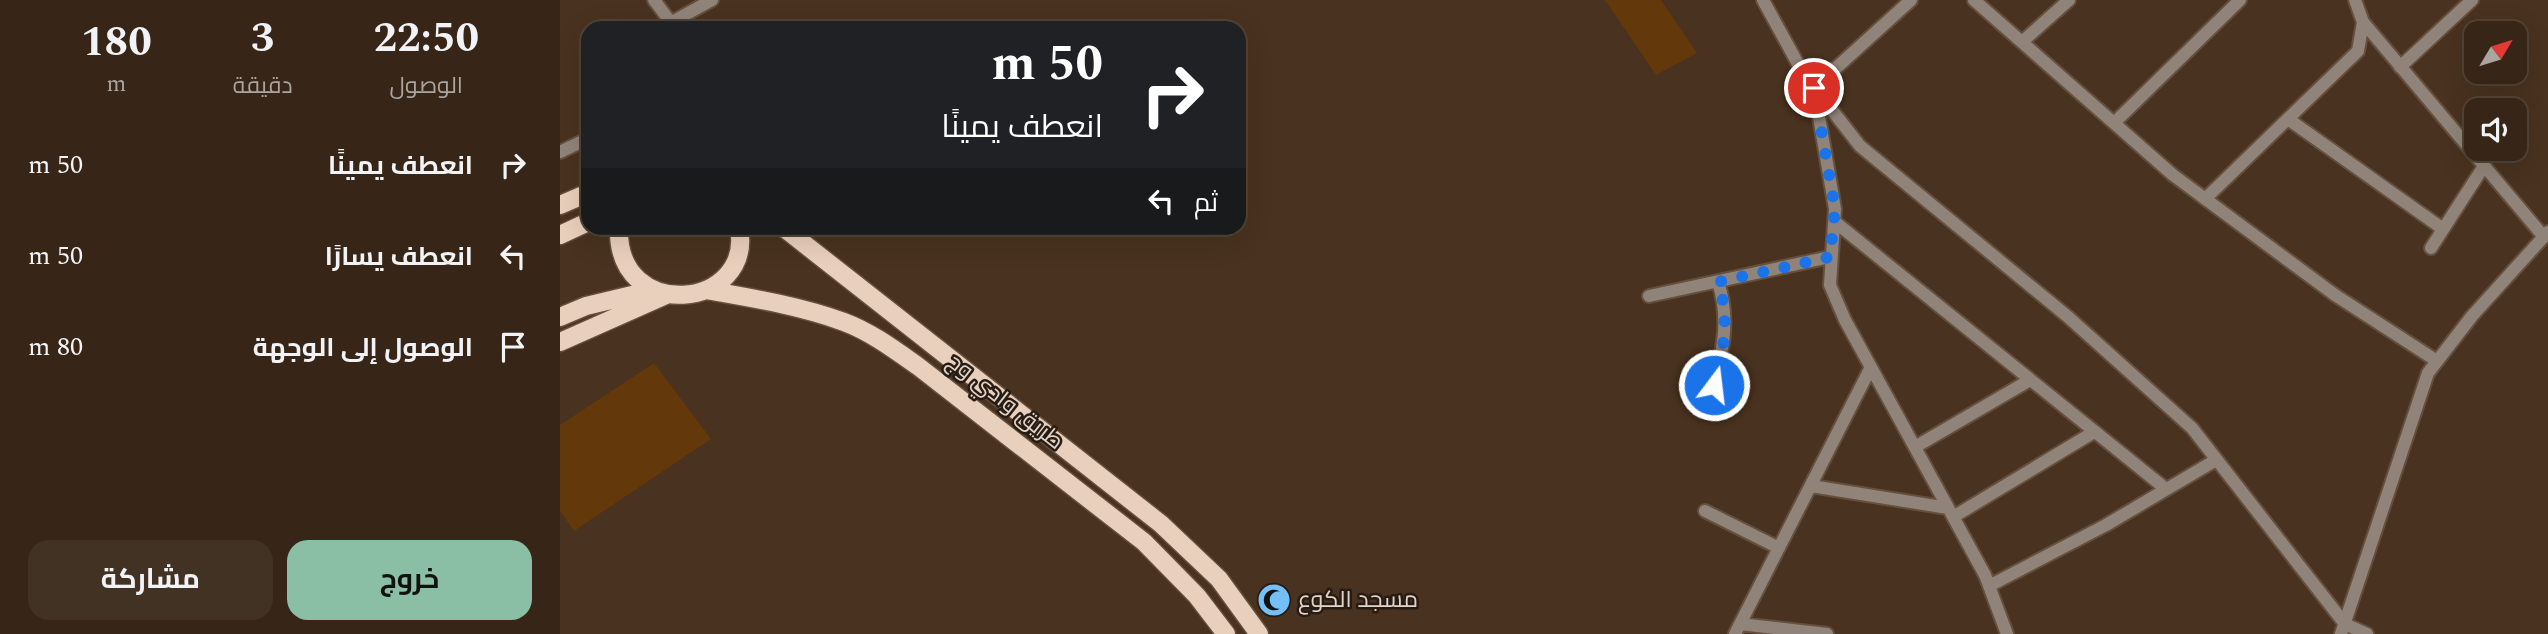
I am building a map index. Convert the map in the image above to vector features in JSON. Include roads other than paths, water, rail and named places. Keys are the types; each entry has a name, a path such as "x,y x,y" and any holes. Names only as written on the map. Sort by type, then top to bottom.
{"main road":[{"path":"560,205 581,196"},
{"path":"560,235 581,225"},
{"path":"620,235 619,244 625,263 637,279 659,293"},
{"path":"560,317 586,306 659,293 687,296 706,290 721,280 732,267 738,251 739,235"},
{"name":"طريق وادي وج","path":"793,235 1161,524 1219,579 1259,634"},
{"name":"طريق وادي وج","path":"706,290 804,310 845,322 882,341 939,382 1144,542 1197,596 1226,634"},
{"path":"560,342 659,293"}],"street":[{"path":"654,0 669,21"},
{"path":"680,21 712,0"},
{"path":"1763,0 1803,73 1860,146 2067,316 2192,428 2343,629 2367,634"},
{"path":"1814,88 1911,0"},
{"path":"1974,0 2205,199 2335,295 2437,361"},
{"path":"2022,42 2069,0"},
{"path":"2114,123 2240,0"},
{"path":"2343,629 2428,373 2472,316 2546,235 2363,22 2355,0"},
{"path":"2400,67 2472,0"},
{"path":"2205,199 2358,51 2363,22"},
{"path":"1814,88 1835,222 1830,257 1830,285 1989,586 2007,634"},
{"path":"2288,119 2443,229"},
{"path":"560,152 581,143"},
{"path":"2431,248 2484,166"},
{"path":"1835,222 2166,489"},
{"path":"1649,296 1830,257"},
{"path":"1714,385 1724,345 1726,316 1718,282"},
{"path":"1826,634 1738,629 1871,367"},
{"path":"1915,447 2030,380"},
{"path":"1811,486 1951,512 2094,432"},
{"path":"1989,586 2106,525 2216,460"},
{"path":"1705,511 1779,548"}],"place":[{"name":"مسجد الكوع","path":"1274,600"}]}
